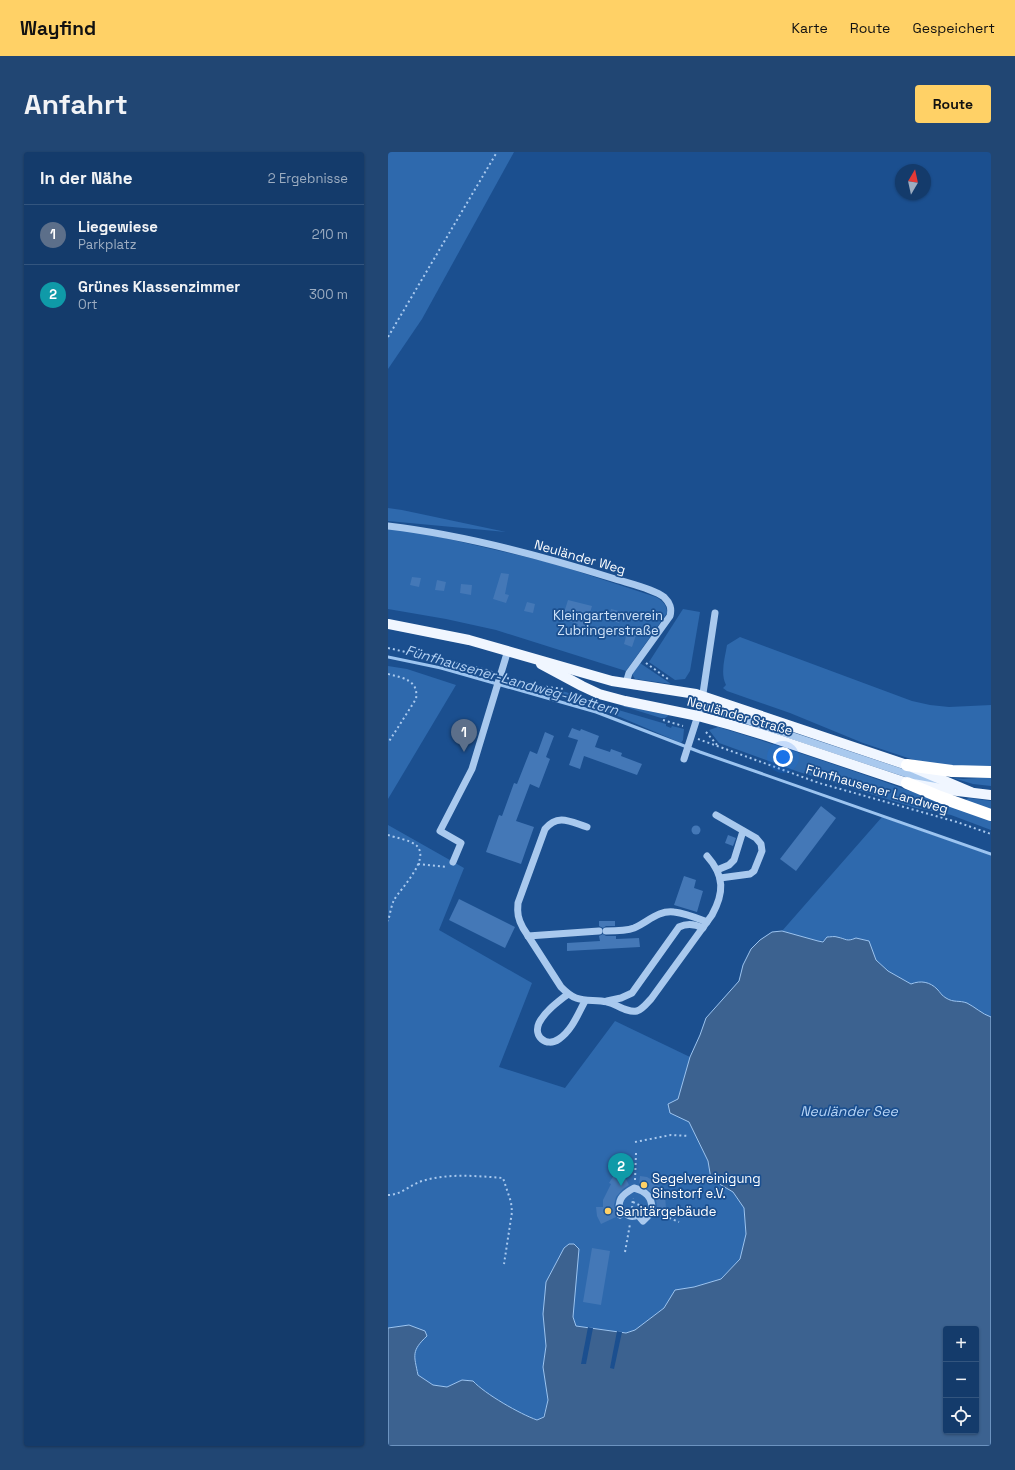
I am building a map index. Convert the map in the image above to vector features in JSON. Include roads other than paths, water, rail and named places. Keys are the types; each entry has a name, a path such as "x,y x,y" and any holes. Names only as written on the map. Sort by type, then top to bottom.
{"highway":[{"path":"907,765 952,771 991,772"},
{"path":"907,783 940,798 991,816"}],"main road":[{"name":"Neuländer Straße","path":"388,624 468,640 508,650 600,678 684,691 701,701 907,765 971,792"},
{"name":"Neuländer Straße","path":"508,650 534,661 599,694 698,716 767,736 907,783 941,790 991,794"}],"street":[{"name":"Neuländer Weg","path":"388,526 430,532 527,553 600,574 662,596 670,605 670,616 629,673 626,683"},
{"path":"684,759 698,716 715,613"},
{"path":"452,864 461,843 440,831 472,768 508,650"},
{"path":"701,701 907,774 971,792"},
{"path":"716,815 756,838 761,844 762,851 754,871 750,874 720,878"},
{"path":"587,827 564,819 556,820 550,823 545,829 518,903 517,911 518,919 528,936 561,987 568,994 585,1001 605,1001 627,996 638,986 677,930 687,924 692,924 703,928"},
{"path":"717,870 729,865 734,860 743,831"},
{"path":"605,1001 626,1010 639,1010 644,1007 703,928 718,904 721,890 720,878 717,870 707,856"},
{"path":"528,936 624,930 634,928 658,914 667,912 678,913 707,922"},
{"path":"568,994 548,1012 540,1023 537,1032 539,1038 544,1041 551,1042 558,1040 574,1022 585,1001"},
{"path":"634,1188 645,1192 650,1197 653,1211 643,1221 638,1215 632,1217 628,1216 623,1211 620,1215 618,1206 620,1198 634,1188"}],"water":[{"name":"Neuländer See","path":"782,931 823,942 827,937 836,937 848,940 856,938 869,941 876,960 888,971 911,984 918,982 928,983 946,998 967,1003 991,1017 991,1446 388,1446 388,1328 409,1325 425,1331 427,1336 416,1350 415,1363 418,1375 433,1385 447,1387 462,1380 473,1381 503,1403 537,1420 544,1417 548,1400 543,1367 546,1346 543,1314 546,1282 564,1248 569,1244 574,1244 579,1249 573,1317 576,1326 626,1333 635,1330 664,1308 675,1290 694,1287 721,1279 740,1259 746,1234 744,1208 733,1192 711,1179 708,1161 689,1122 670,1113 668,1104 678,1099 690,1057 706,1018 739,981 743,965 751,949 760,940 772,932"}],"waterway":[{"name":"Fünfhausener-Landweg-Wettern","path":"388,657 441,668 596,712 700,752 991,854"}],"place":[{"name":"Liegewiese","path":"464,752"},
{"name":"Segelvereinigung Sinstorf e.V.","path":"644,1185"},
{"name":"Grünes Klassenzimmer","path":"621,1186"},
{"name":"Sanitärgebäude","path":"608,1211"}],"park label":[{"name":"Kleingartenverein Zubringerstraße","path":"608,622"}]}
